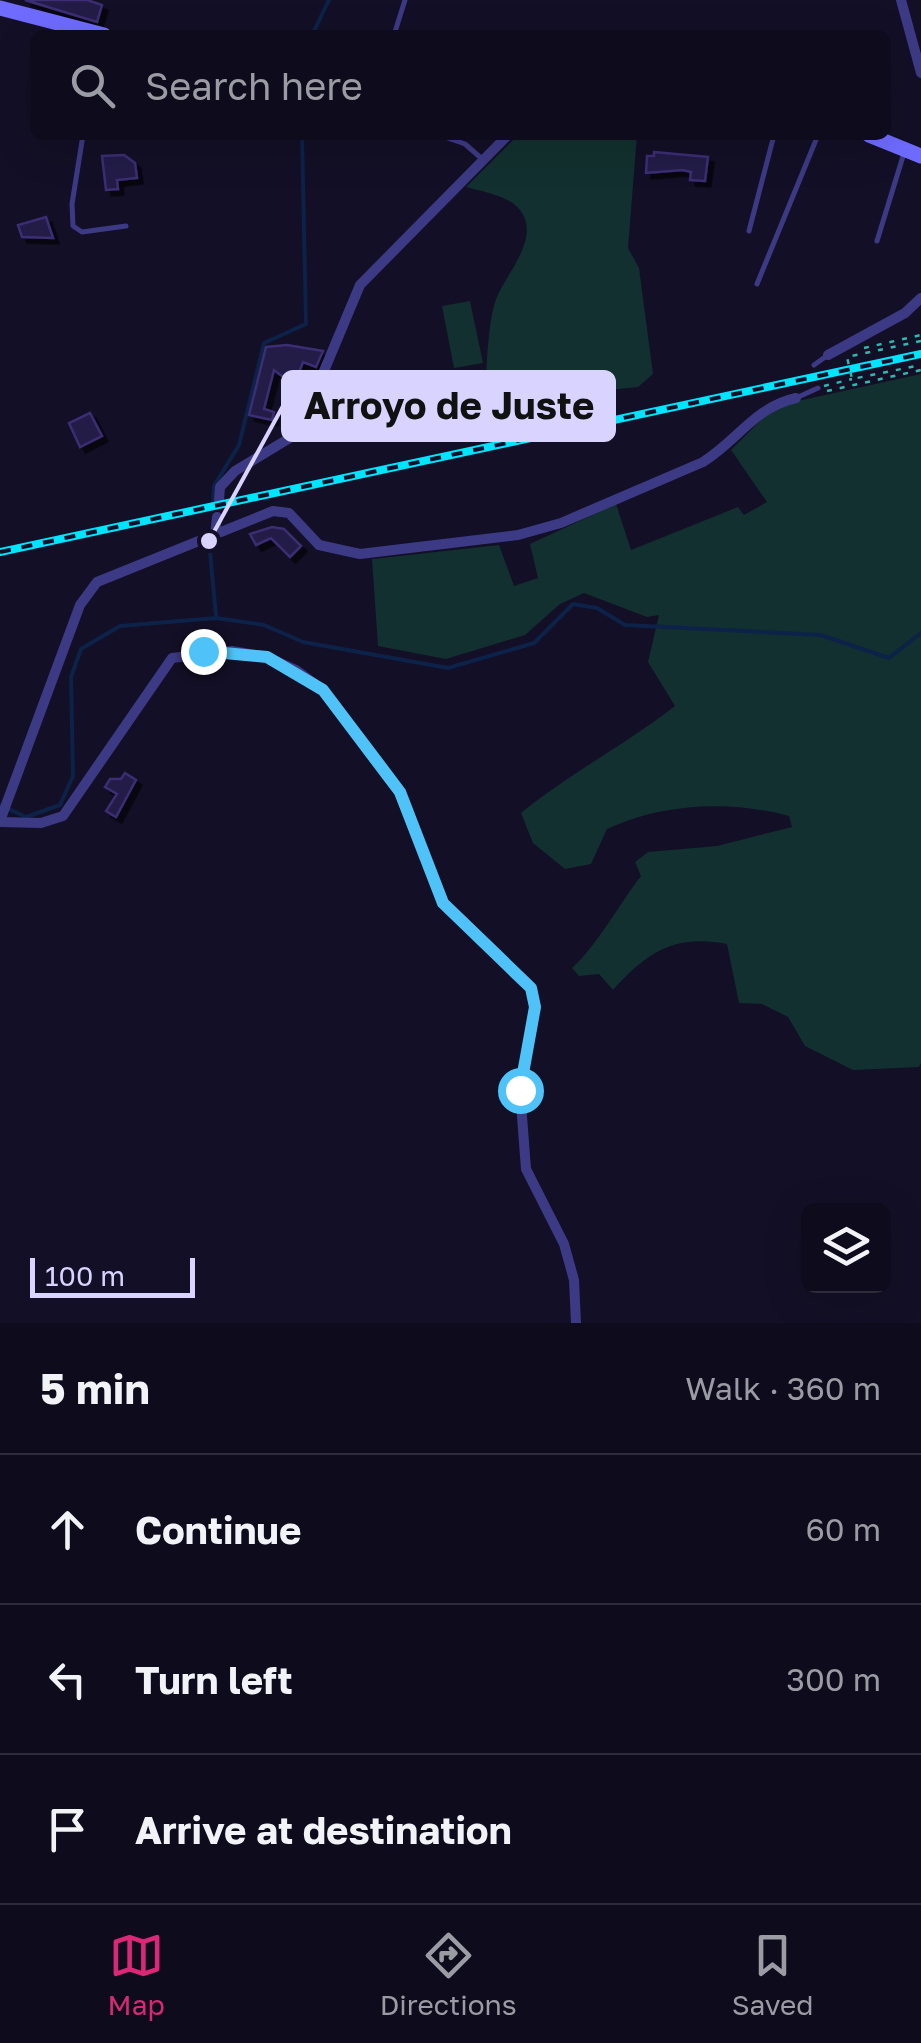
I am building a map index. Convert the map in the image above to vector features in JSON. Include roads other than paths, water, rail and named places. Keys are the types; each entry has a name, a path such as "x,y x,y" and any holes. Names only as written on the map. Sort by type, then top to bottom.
{"street":[{"path":"906,2 921,74"},
{"path":"0,8 80,30"},
{"path":"219,500 220,487 235,472 298,433 360,285 503,140"},
{"path":"881,140 913,153"},
{"path":"828,355 905,313 921,298"},
{"path":"576,1323 574,1280 564,1244 526,1169 520,1090 535,1007 531,988 443,903 400,792 323,690 267,657 232,651 172,658 63,816 40,823 0,819 80,605 97,582 273,511 290,514 319,545 360,554 518,535 561,523 703,462 723,449 770,404 796,398"},
{"path":"215,534 217,516"}],"lane":[{"path":"396,30 406,0"},
{"path":"83,140 73,192 74,226 82,232 126,226"},
{"path":"453,140 465,144 483,160"},
{"path":"749,230 773,140"},
{"path":"757,284 816,140"},
{"path":"877,241 913,153"},
{"path":"814,365 828,355"},
{"path":"796,398 818,388"}],"waterway":[{"path":"314,30 329,0"},
{"path":"213,503 214,486 239,445 264,343 306,324 302,140"},
{"path":"209,541 216,616"},
{"path":"0,805 26,817 60,805 73,776 71,677 81,649 120,626 216,618 264,625 303,642 448,668 534,643 573,604 597,608 625,625 821,635 889,658 921,633"}],"railway":[{"path":"0,552 921,354"}],"place":[{"name":"Arroyo de Juste","path":"209,541"}]}
